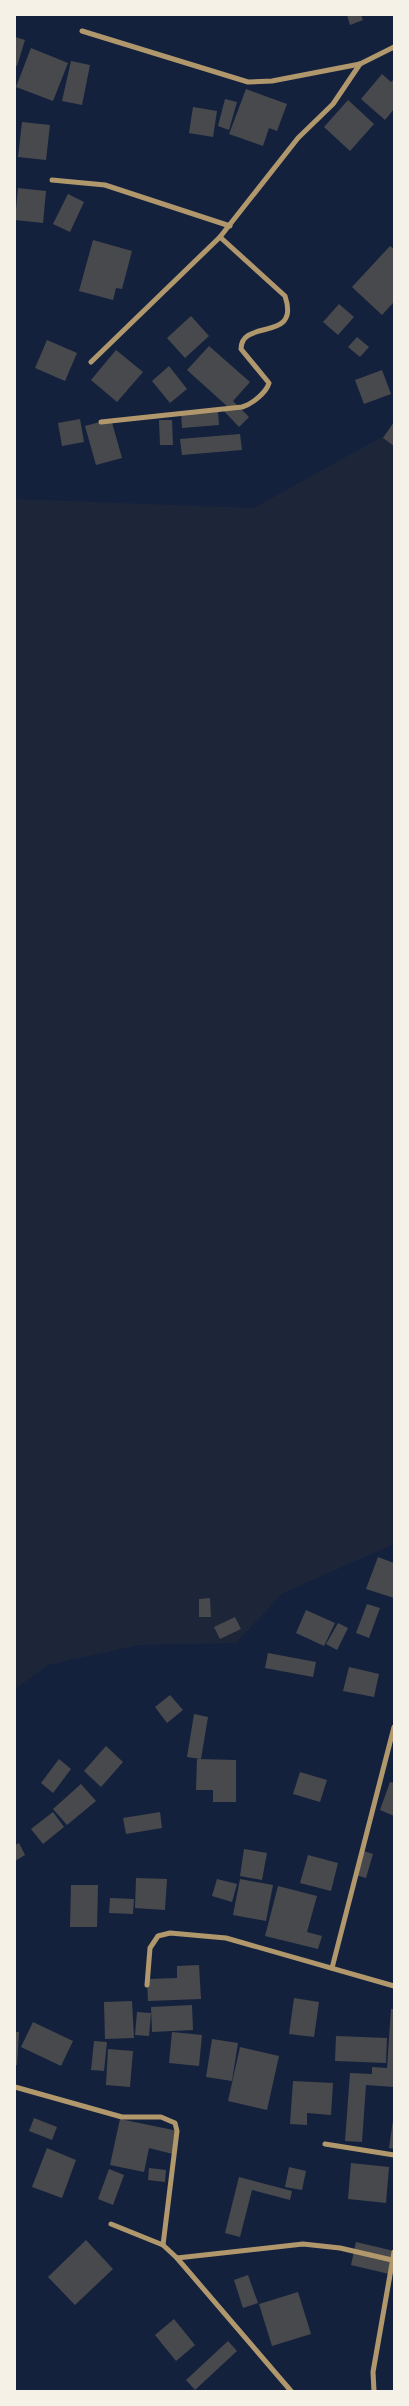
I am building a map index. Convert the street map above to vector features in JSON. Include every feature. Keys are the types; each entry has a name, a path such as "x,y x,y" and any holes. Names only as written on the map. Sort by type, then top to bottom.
{"street":[{"path":"82,31 248,82 272,81 360,64 394,47"},
{"path":"91,362 230,226 298,138 333,104 360,64"},
{"path":"52,180 105,185 230,226"},
{"path":"101,422 242,407 248,405 267,389 268,383 241,349 241,342 245,336 283,323 289,315 285,296 220,237"},
{"path":"332,1968 394,1727"},
{"path":"147,1985 150,1948 158,1936 170,1933 226,1938 394,1986"},
{"path":"15,2087 122,2117 161,2117 175,2123 177,2132 163,2245"},
{"path":"325,2144 394,2155"},
{"path":"111,2224 163,2245 177,2258 291,2391"},
{"path":"177,2258 303,2244 340,2248 392,2260"},
{"path":"374,2391 373,2372 394,2252"}],"shaded area":[{"path":"394,430 394,1544 283,1593 236,1643 139,1645 48,1665 15,1689 15,499 254,508"}],"building":[{"path":"347,15 361,15 363,20 350,25"},
{"path":"15,37 25,40 17,66 15,65"},
{"path":"31,48 68,63 53,101 16,87"},
{"path":"71,61 90,65 82,105 62,101"},
{"path":"382,74 391,82 394,79 394,109 385,120 361,99"},
{"path":"246,89 287,104 277,131 269,128 263,146 229,134"},
{"path":"225,99 237,102 229,130 218,126"},
{"path":"348,100 374,124 350,151 324,127"},
{"path":"193,107 217,111 213,137 189,133"},
{"path":"22,122 50,125 46,160 18,157"},
{"path":"18,188 46,191 43,223 15,220"},
{"path":"68,194 84,202 70,232 53,224"},
{"path":"93,240 132,251 122,289 116,288 113,300 79,291"},
{"path":"390,246 394,249 394,302 382,315 352,287"},
{"path":"339,304 354,317 338,335 323,322"},
{"path":"191,316 209,336 185,358 167,338"},
{"path":"357,337 369,347 360,357 348,347"},
{"path":"47,340 77,353 65,381 35,368"},
{"path":"209,346 250,382 233,401 249,417 239,427 224,411 228,407 187,370"},
{"path":"116,350 143,372 117,402 91,380"},
{"path":"169,366 187,389 170,403 152,381"},
{"path":"382,370 391,394 364,404 355,380"},
{"path":"218,411 219,425 182,428 181,414"},
{"path":"80,419 84,442 62,446 58,423"},
{"path":"111,419 122,458 96,465 85,426"},
{"path":"159,420 172,420 173,445 160,445"},
{"path":"394,422 394,446 383,438"},
{"path":"240,434 242,450 182,455 180,439"},
{"path":"378,1557 394,1563 394,1598 366,1589"},
{"path":"210,1598 211,1617 199,1617 199,1599"},
{"path":"367,1604 380,1608 369,1638 356,1633"},
{"path":"306,1610 335,1623 324,1646 296,1633"},
{"path":"235,1617 241,1629 220,1639 214,1627"},
{"path":"338,1623 348,1628 337,1650 326,1644"},
{"path":"268,1653 316,1662 313,1677 265,1668"},
{"path":"349,1667 379,1674 374,1697 343,1691"},
{"path":"170,1695 183,1710 167,1723 155,1707"},
{"path":"194,1714 208,1717 201,1759 187,1757"},
{"path":"106,1746 123,1762 101,1787 84,1771"},
{"path":"59,1759 71,1769 53,1793 41,1783"},
{"path":"197,1759 236,1760 236,1802 213,1802 213,1790 196,1790"},
{"path":"300,1772 327,1780 320,1802 293,1794"},
{"path":"390,1782 394,1783 394,1816 380,1810"},
{"path":"81,1784 96,1801 67,1825 53,1809"},
{"path":"53,1812 64,1827 43,1844 31,1829"},
{"path":"160,1812 162,1828 126,1834 123,1818"},
{"path":"19,1843 25,1855 15,1861 15,1845"},
{"path":"244,1849 267,1853 262,1880 240,1876"},
{"path":"363,1851 373,1854 366,1878 356,1875"},
{"path":"308,1855 338,1863 331,1891 300,1883"},
{"path":"136,1878 167,1879 165,1910 135,1908"},
{"path":"217,1879 237,1884 232,1902 212,1896"},
{"path":"240,1879 273,1885 266,1921 233,1915"},
{"path":"71,1885 98,1885 97,1927 70,1927"},
{"path":"278,1886 317,1896 307,1932 322,1936 318,1949 265,1936"},
{"path":"110,1898 134,1899 133,1914 109,1913"},
{"path":"199,1965 201,1999 148,2001 147,1979 177,1978 177,1966"},
{"path":"294,1998 319,2002 314,2037 289,2034"},
{"path":"132,2001 134,2038 105,2039 104,2002"},
{"path":"192,2005 193,2030 152,2032 151,2007"},
{"path":"391,2009 394,2009 394,2087 366,2085 362,2142 345,2141 350,2073 372,2074 372,2067 387,2068"},
{"path":"137,2012 151,2013 149,2036 135,2035"},
{"path":"33,2022 73,2041 61,2066 21,2047"},
{"path":"15,2032 19,2032 17,2065 15,2065"},
{"path":"172,2032 202,2035 199,2066 169,2063"},
{"path":"336,2036 387,2038 386,2063 335,2061"},
{"path":"212,2039 238,2043 232,2081 206,2077"},
{"path":"94,2041 107,2042 104,2071 91,2070"},
{"path":"240,2047 279,2056 267,2110 228,2101"},
{"path":"108,2049 133,2051 130,2087 106,2085"},
{"path":"293,2081 333,2083 331,2115 307,2113 307,2125 290,2124"},
{"path":"34,2118 57,2127 52,2140 29,2131"},
{"path":"120,2119 178,2131 173,2154 149,2148 144,2172 110,2165"},
{"path":"394,2121 394,2149 389,2148"},
{"path":"47,2148 76,2160 62,2198 32,2187"},
{"path":"351,2163 389,2167 386,2203 348,2199"},
{"path":"289,2167 306,2171 302,2190 285,2187"},
{"path":"149,2168 166,2170 165,2182 148,2180"},
{"path":"109,2169 124,2175 113,2205 98,2199"},
{"path":"239,2177 292,2191 290,2200 252,2190 240,2237 225,2233"},
{"path":"86,2240 113,2269 75,2305 48,2277"},
{"path":"356,2242 394,2251 389,2274 351,2265"},
{"path":"248,2275 258,2303 243,2308 234,2280"},
{"path":"298,2292 311,2334 272,2346 259,2304"},
{"path":"174,2319 195,2345 176,2361 155,2335"},
{"path":"228,2341 237,2351 195,2390 186,2380"}]}
